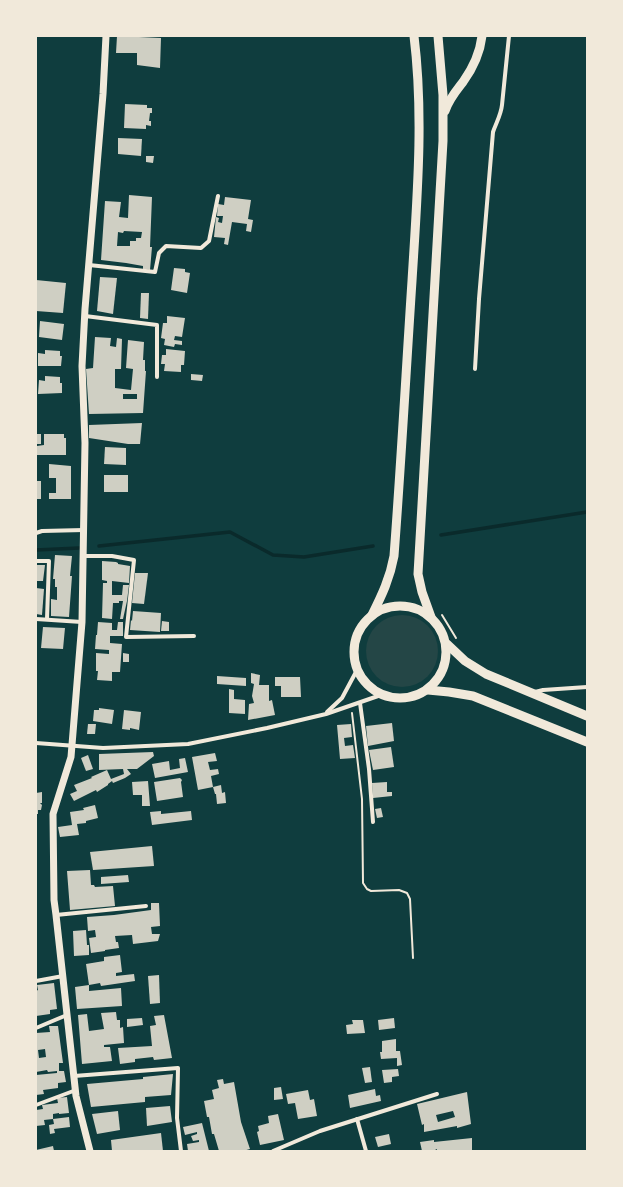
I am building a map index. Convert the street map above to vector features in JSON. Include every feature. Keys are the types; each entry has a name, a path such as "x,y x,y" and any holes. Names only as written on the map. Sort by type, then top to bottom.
{"main road":[{"path":"372,615 392,572 395,551 417,192 419,108 418,73 414,36"},
{"path":"431,617 422,592 418,574 443,141 443,95 438,36"},
{"path":"443,120 449,101 463,82 477,56 482,36"},
{"path":"447,644 446,662 440,678 428,690 413,697 397,699 381,695 366,684 357,670 354,651 357,635 366,620 372,615 386,608 402,606 418,609 431,617 441,629 447,644 465,661 486,674 587,716"},
{"path":"428,690 473,696 587,742"}],"street":[{"path":"90,1151 76,1090 54,900 53,814 69,762 72,745 82,622 85,442 82,366 103,94 106,36"},
{"path":"475,369 479,299 493,132 501,113 509,36"},
{"path":"89,265 155,272 159,252 166,246 201,248 209,241 218,196"},
{"path":"85,316 157,325 157,377"},
{"path":"36,533 42,531 84,530"},
{"path":"83,556 112,556 134,560 126,637 194,636"},
{"path":"36,561 49,562 47,619"},
{"path":"36,619 82,622"},
{"path":"326,714 342,698 357,670"},
{"path":"530,693 543,690 587,687"},
{"path":"36,743 103,748 188,744 326,714 381,695"},
{"path":"360,703 369,769 373,822"},
{"path":"56,915 146,906"},
{"path":"36,981 63,976"},
{"path":"36,1028 67,1015"},
{"path":"74,1076 178,1068 177,1118 181,1151"},
{"path":"36,1105 76,1090"},
{"path":"273,1151 320,1131 437,1094"},
{"path":"357,1119 366,1151"}],"path":[{"path":"439,609 460,643"},
{"path":"351,705 362,799 363,883 367,889 372,891 399,890 407,893 410,899 413,958"}],"shaded area":[{"path":"402,615 422,621 432,631 438,651 432,671 422,681 402,687 382,681 372,671 366,651 372,631 382,621"}],"building":[{"path":"117,36 161,38 160,68 137,65 137,53 116,53"},
{"path":"125,104 147,105 147,108 152,108 149,121 151,121 151,126 146,125 146,129 124,128"},
{"path":"118,138 142,139 141,156 118,154"},
{"path":"146,156 154,156 153,163 146,162"},
{"path":"129,195 152,197 150,247 152,247 150,270 143,269 143,266 101,260 105,201 121,202 119,217 128,218","holes":["118,232 142,232 141,238 136,238 136,241 130,241 130,246 117,246"]},
{"path":"225,197 251,200 248,219 253,220 251,232 246,231 247,224 232,222 228,245 224,244 225,238 214,237 216,217 219,218 218,222 222,223 223,216 217,216 218,204 224,205"},
{"path":"174,268 185,269 185,272 190,273 187,293 171,290"},
{"path":"100,277 117,278 113,314 97,311"},
{"path":"36,280 66,283 63,313 36,311"},
{"path":"141,293 149,293 148,319 140,318"},
{"path":"167,316 185,318 182,337 175,336 174,340 182,341 182,345 175,344 174,347 164,345 165,339 161,338 163,323 167,323"},
{"path":"40,321 64,324 62,340 39,337"},
{"path":"95,337 111,338 110,346 116,347 117,338 122,339 121,369 115,369 115,388 131,390 133,369 126,368 128,340 144,342 143,360 145,360 146,371 143,413 89,414 86,369 93,368","holes":["123,394 137,394 137,399 123,399"]},
{"path":"166,349 185,351 184,365 181,365 181,372 164,371 165,364 161,364 162,355 166,355"},
{"path":"45,350 60,351 60,356 62,356 61,366 38,366 38,353 45,354"},
{"path":"191,374 203,375 202,381 191,380"},
{"path":"45,376 60,377 60,383 62,383 62,393 38,394 39,380 45,381"},
{"path":"142,423 140,444 128,444 89,438 89,425"},
{"path":"36,434 41,434 41,444 36,444"},
{"path":"44,434 64,434 64,438 66,438 66,455 37,455 37,446 44,445"},
{"path":"105,447 126,448 126,465 104,464"},
{"path":"49,464 71,466 71,499 49,499 49,493 56,493 56,478 49,478"},
{"path":"104,475 128,475 128,492 104,492"},
{"path":"36,481 41,481 41,499 36,499"},
{"path":"55,555 72,556 69,617 51,616 51,599 57,600 57,587 55,587 55,579 53,579"},
{"path":"102,561 116,562 118,564 130,566 129,583 112,581 112,595 122,595 123,585 129,585 123,619 120,619 123,601 113,603 112,619 102,618 103,583 107,583 107,581 102,580"},
{"path":"36,565 45,565 43,581 36,581"},
{"path":"135,573 148,573 144,604 132,603"},
{"path":"36,588 44,589 42,615 36,614"},
{"path":"133,611 161,613 160,632 130,630"},
{"path":"162,621 169,622 169,631 161,631"},
{"path":"98,622 112,623 112,630 117,630 118,622 123,622 123,636 110,636 110,643 122,644 120,672 112,672 112,681 97,680 98,671 96,671 96,653 109,654 109,650 95,649"},
{"path":"43,627 65,628 63,649 41,648"},
{"path":"123,653 129,654 129,662 123,662"},
{"path":"251,673 260,675 259,685 269,685 269,701 272,700 275,715 248,720 249,704 254,703 252,696 254,684 251,683"},
{"path":"217,676 246,678 246,686 217,684"},
{"path":"275,677 300,677 301,697 281,697 281,686 275,686"},
{"path":"229,689 234,690 234,699 245,700 245,714 229,713"},
{"path":"99,708 114,710 112,724 93,721 94,710 99,710"},
{"path":"124,710 141,712 139,730 130,728 130,730 122,729"},
{"path":"392,723 394,741 368,746 366,726"},
{"path":"88,724 96,724 95,734 87,734"},
{"path":"351,724 352,737 344,738 345,746 353,745 355,758 340,759 337,725"},
{"path":"391,747 394,767 373,770 369,750"},
{"path":"153,752 154,756 137,769 127,769 131,774 125,778 113,783 112,781 97,792 96,790 74,801 70,794 77,791 74,785 107,770 111,779 124,774 123,769 99,770 99,754"},
{"path":"215,753 217,761 208,762 210,770 218,769 219,774 211,776 213,787 198,790 192,757"},
{"path":"88,755 93,769 86,771 81,758"},
{"path":"185,758 188,772 155,778 152,764 169,761 170,770 180,768 179,759"},
{"path":"180,778 182,780 183,797 157,801 154,782"},
{"path":"148,781 150,806 142,806 142,795 133,795 132,782"},
{"path":"387,782 387,792 392,792 392,796 373,798 372,783"},
{"path":"221,785 222,793 225,792 226,803 217,804 216,794 213,787"},
{"path":"42,792 42,803 40,803 42,805 41,810 38,810 38,814 36,814 36,793"},
{"path":"95,805 98,818 86,821 86,823 77,824 79,835 60,837 58,827 72,825 70,812 84,810 83,808"},
{"path":"381,808 383,817 377,818 375,809"},
{"path":"161,811 161,814 191,811 192,820 152,825 150,812"},
{"path":"152,846 154,866 93,870 90,852"},
{"path":"90,870 91,885 94,885 95,887 113,886 115,906 70,910 67,871"},
{"path":"128,875 129,882 101,884 101,877"},
{"path":"151,903 159,903 160,926 151,927 152,934 160,934 158,941 133,944 132,935 115,936 119,948 91,953 89,938 96,937 95,930 88,931 87,917 151,910"},
{"path":"86,930 89,955 74,956 73,931"},
{"path":"120,955 122,972 116,973 116,976 134,974 135,981 101,986 100,983 89,985 86,964 104,961 104,957"},
{"path":"159,975 160,1003 150,1004 148,976"},
{"path":"54,983 57,1009 50,1010 50,1014 36,1016 37,985"},
{"path":"89,985 89,991 121,988 122,1006 77,1009 75,987"},
{"path":"116,1012 117,1020 120,1020 120,1028 123,1027 124,1043 104,1045 104,1047 110,1047 112,1061 82,1064 78,1015 87,1014 89,1031 104,1029 101,1013"},
{"path":"164,1015 172,1058 154,1060 153,1057 135,1059 135,1062 120,1064 118,1048 152,1046 150,1026 156,1025 154,1016"},
{"path":"142,1018 143,1025 127,1027 127,1019"},
{"path":"394,1018 395,1028 379,1030 378,1020"},
{"path":"352,1020 363,1020 365,1033 347,1034 346,1025 353,1024"},
{"path":"49,1026 58,1026 63,1063 59,1063 59,1071 64,1071 66,1082 58,1083 58,1088 43,1090 44,1094 36,1095 36,1075 57,1073 57,1071 48,1072 47,1070 36,1072 36,1033 50,1032","holes":["45,1049 46,1057 39,1058 38,1050"]},
{"path":"396,1039 396,1051 400,1051 402,1065 397,1066 397,1058 381,1059 380,1052 382,1052 382,1041"},
{"path":"370,1067 372,1082 365,1083 362,1068"},
{"path":"398,1069 399,1076 392,1077 392,1082 384,1083 382,1070"},
{"path":"173,1074 171,1095 145,1097 145,1102 91,1107 87,1084 143,1079 143,1077"},
{"path":"223,1079 224,1084 234,1082 241,1122 250,1149 243,1151 219,1151 214,1134 212,1134 204,1101 214,1099 212,1090 219,1088 217,1080"},
{"path":"281,1087 283,1099 274,1100 274,1088"},
{"path":"375,1089 376,1096 380,1095 381,1101 350,1108 348,1095"},
{"path":"308,1090 310,1100 314,1099 317,1116 298,1119 295,1103 288,1104 286,1094"},
{"path":"467,1092 471,1124 457,1128 457,1126 424,1132 424,1124 422,1125 417,1104","holes":["453,1111 455,1117 438,1122 436,1115"]},
{"path":"67,1097 69,1113 53,1114 53,1119 44,1120 45,1125 36,1126 36,1110 43,1109 42,1105 58,1103 57,1098"},
{"path":"170,1106 172,1122 147,1126 146,1108"},
{"path":"118,1111 120,1130 97,1134 92,1114"},
{"path":"278,1114 284,1140 260,1145 257,1132 259,1131 258,1126 269,1123 268,1116"},
{"path":"69,1117 70,1127 54,1129 55,1133 50,1134 49,1125 54,1124 53,1119"},
{"path":"202,1123 209,1151 188,1151 187,1144 199,1142 199,1140 193,1141 191,1136 197,1134 197,1132 185,1135 183,1127"},
{"path":"161,1133 163,1151 112,1151 111,1140"},
{"path":"389,1134 391,1144 378,1147 375,1137"},
{"path":"472,1138 472,1151 437,1151 437,1149 435,1151 422,1151 420,1142 434,1140 434,1142"},
{"path":"53,1146 54,1151 36,1151 36,1150"}],"waterway":[{"path":"441,535 587,512"},
{"path":"99,546 230,532 273,555 304,557 373,546"},
{"path":"36,550 79,548"}]}
